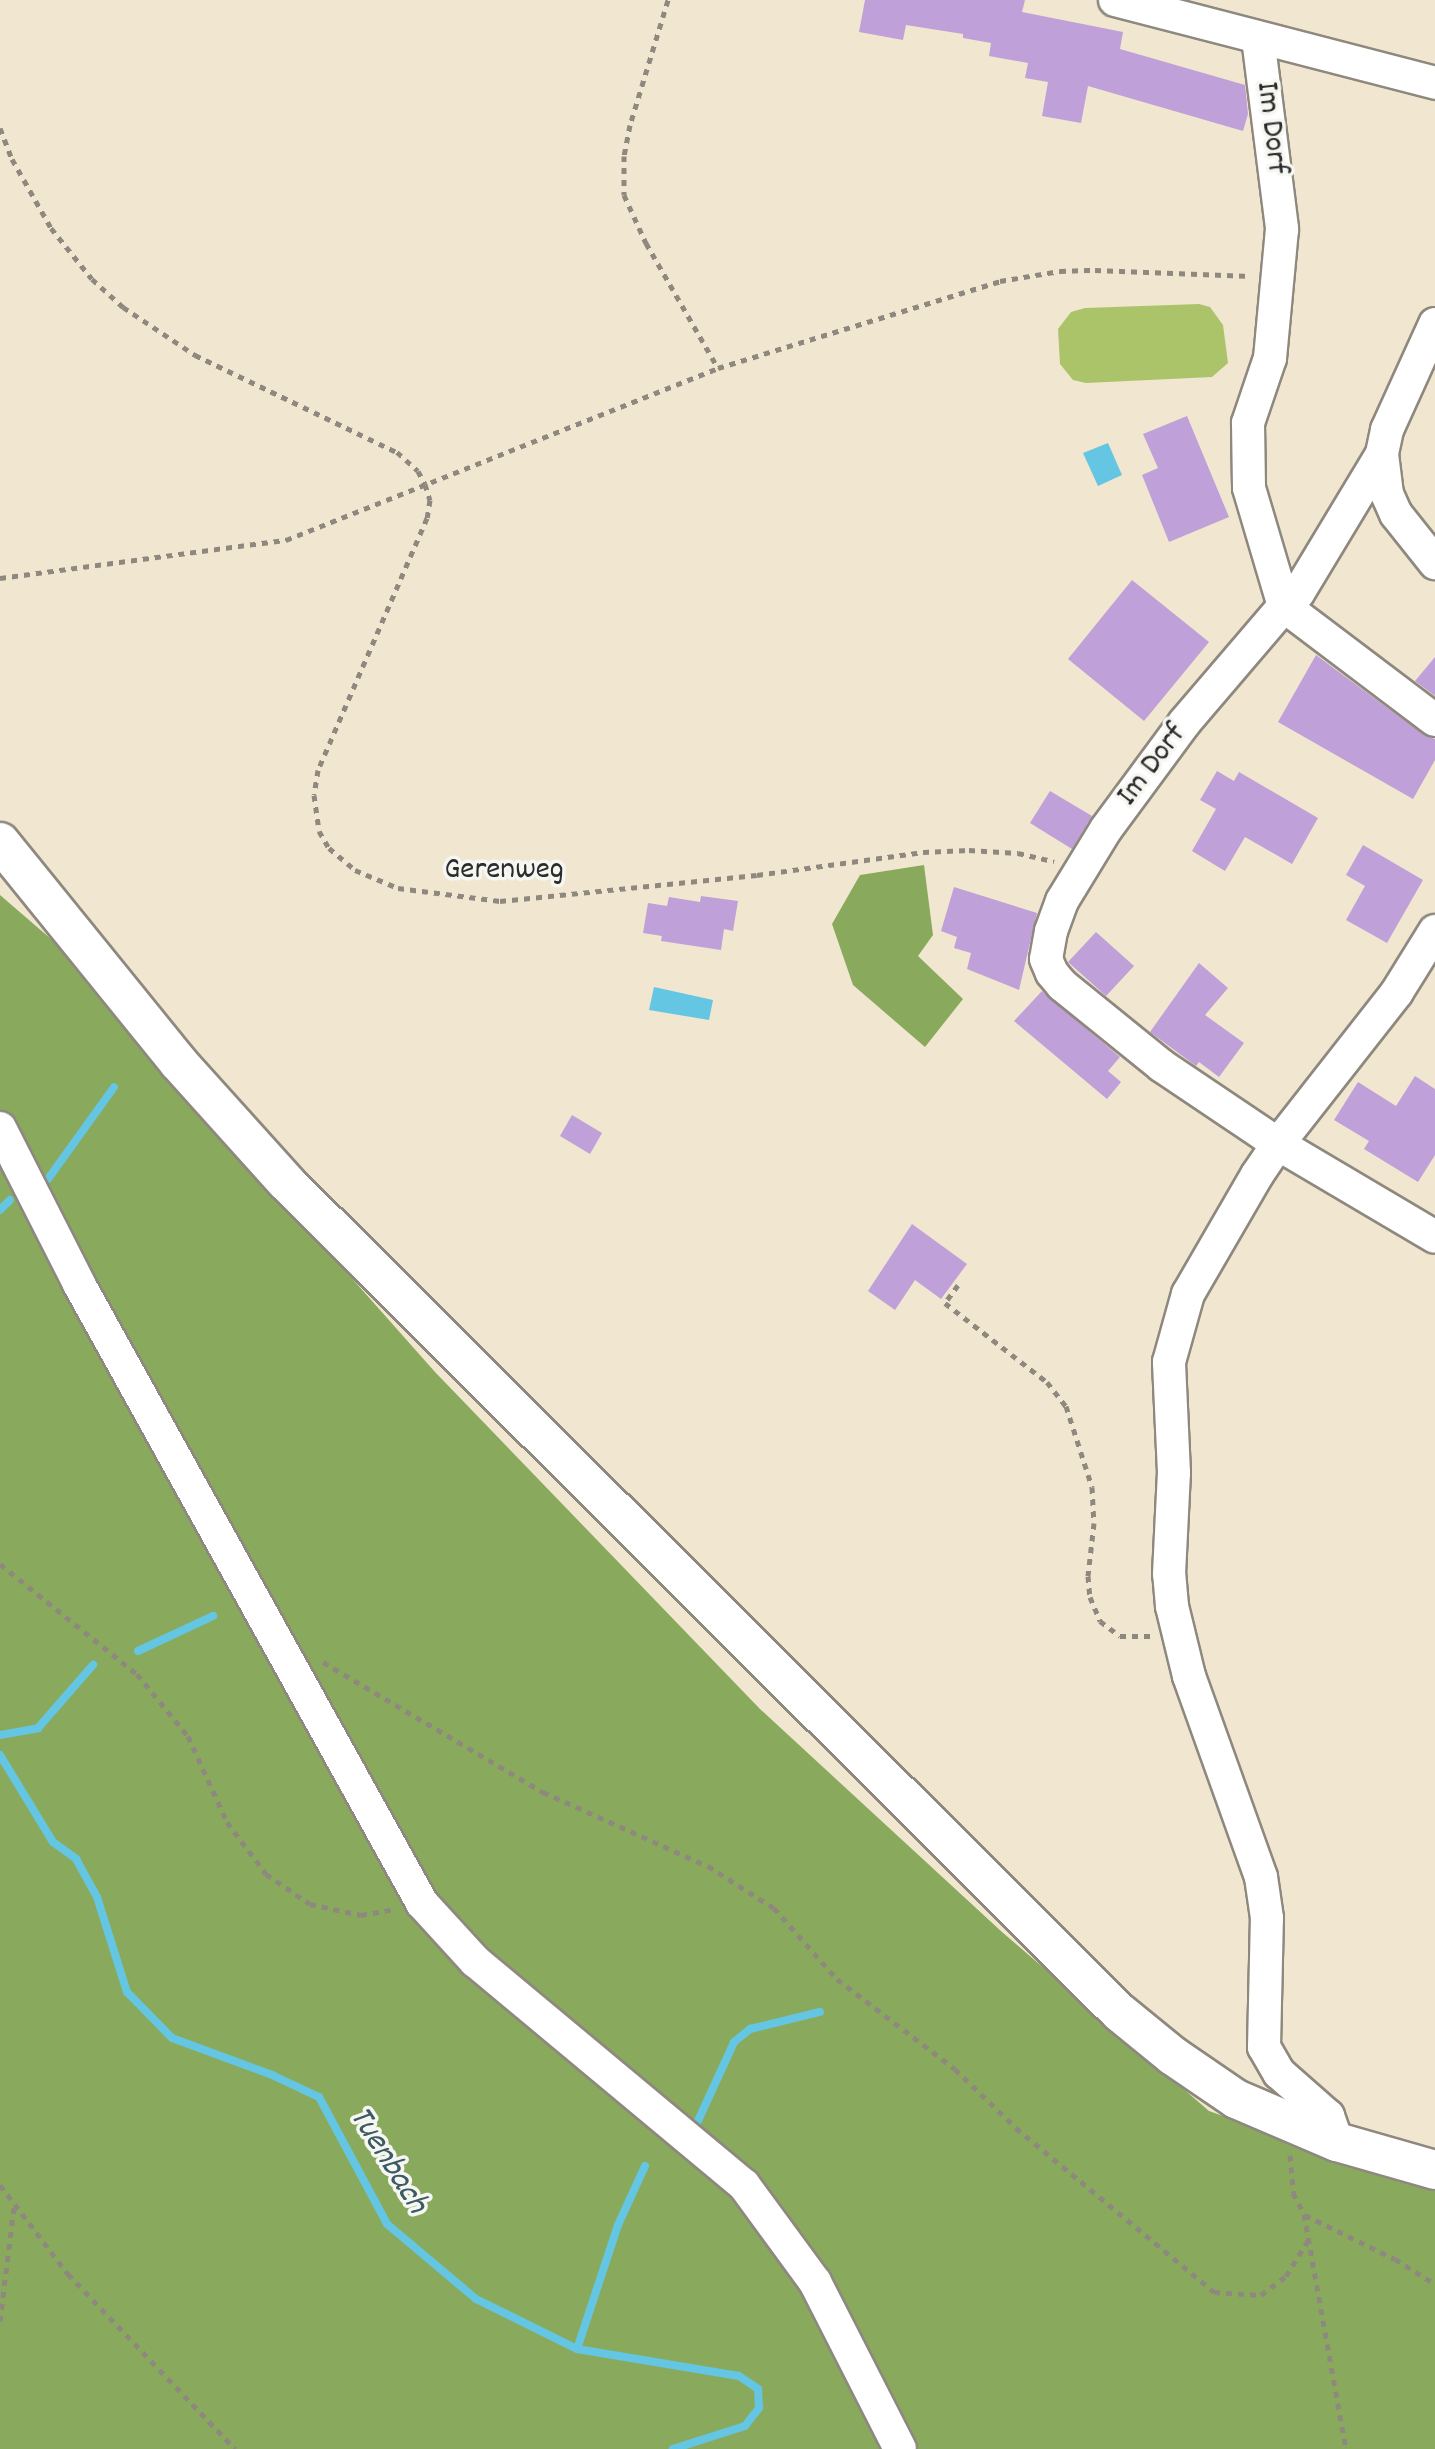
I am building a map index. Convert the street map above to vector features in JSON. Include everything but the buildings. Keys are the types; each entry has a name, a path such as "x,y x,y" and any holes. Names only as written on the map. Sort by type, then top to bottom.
{"street":[{"path":"1115,0 1435,83"},
{"name":"Im Dorf","path":"1258,38 1282,229 1280,277 1270,358 1248,423 1249,488 1284,606 1185,722 1077,871 1051,931 1046,959 1052,973 1162,1066 1278,1144 1435,1237"},
{"path":"1435,324 1387,430 1382,454 1387,494 1396,514 1435,563"},
{"path":"1382,454 1298,593 1284,606 1435,720"},
{"path":"0,842 178,1062 286,1182 945,1842 1146,2035 1236,2099 1337,2142 1435,2170"},
{"path":"1337,2142 1328,2116 1279,2073 1264,2047 1267,1918 1261,1877 1203,1720 1177,1631 1169,1574 1174,1473 1169,1362 1176,1328 1201,1269 1278,1144 1397,992 1435,931"},
{"path":"0,1128 79,1284 422,1903 475,1961 744,2185 815,2282 900,2449"}],"path":[{"path":"668,0 630,125 623,167 624,195 646,243 718,368"},
{"path":"0,128 17,170 51,228 92,279 123,307 195,355 397,452 418,471 425,484"},
{"path":"0,578 219,552 286,540 718,368 1000,281 1040,273 1095,270 1280,277"},
{"name":"Gerenweg","path":"425,484 430,500 427,518 318,770 314,795 319,831 329,848 355,870 398,888 500,901 540,900 954,850 1018,853 1077,871"},
{"path":"958,1285 945,1303 1047,1382 1066,1406 1092,1487 1094,1523 1088,1576 1090,1597 1100,1621 1120,1636 1152,1636 1177,1631"},
{"path":"0,1564 137,1674 188,1736 227,1822 266,1874 310,1904 361,1915 422,1903"},
{"path":"274,1633 543,1792 708,1866 774,1908 837,1979 955,2069 1016,2128 1214,2292 1261,2295 1286,2276 1309,2239"},
{"path":"1294,2126 1290,2153 1293,2193 1304,2214 1346,2449"},
{"path":"0,2185 68,2274 235,2449"},
{"path":"0,2321 14,2206"},
{"path":"1304,2214 1395,2259 1435,2284"}],"green space":[{"path":"1199,304 1210,307 1223,325 1228,363 1212,377 1086,383 1073,380 1060,364 1058,329 1071,312 1085,308"},
{"path":"924,865 933,935 918,956 963,999 925,1047 853,985 832,924 860,875"},
{"path":"0,895 51,939 435,1372 760,1709 1002,1932 1209,2111 1346,2160 1435,2182 1435,2449 0,2449"}],"water":[{"path":"1108,443 1122,475 1098,486 1083,453"},
{"path":"654,987 713,1000 709,1020 649,1010"}],"waterway":[{"path":"48,1179 114,1087"},
{"path":"0,1210 10,1200"},
{"path":"138,1651 213,1616"},
{"path":"0,1735 38,1728 93,1665"},
{"name":"Tuenbach","path":"0,1755 53,1842 76,1859 97,1897 127,1992 172,2038 272,2075 319,2097 387,2224 476,2299 577,2349 739,2376 758,2389 759,2408 745,2426 673,2449"},
{"path":"697,2123 734,2042 750,2029 820,2012"},
{"path":"577,2349 618,2225 645,2166"}]}
